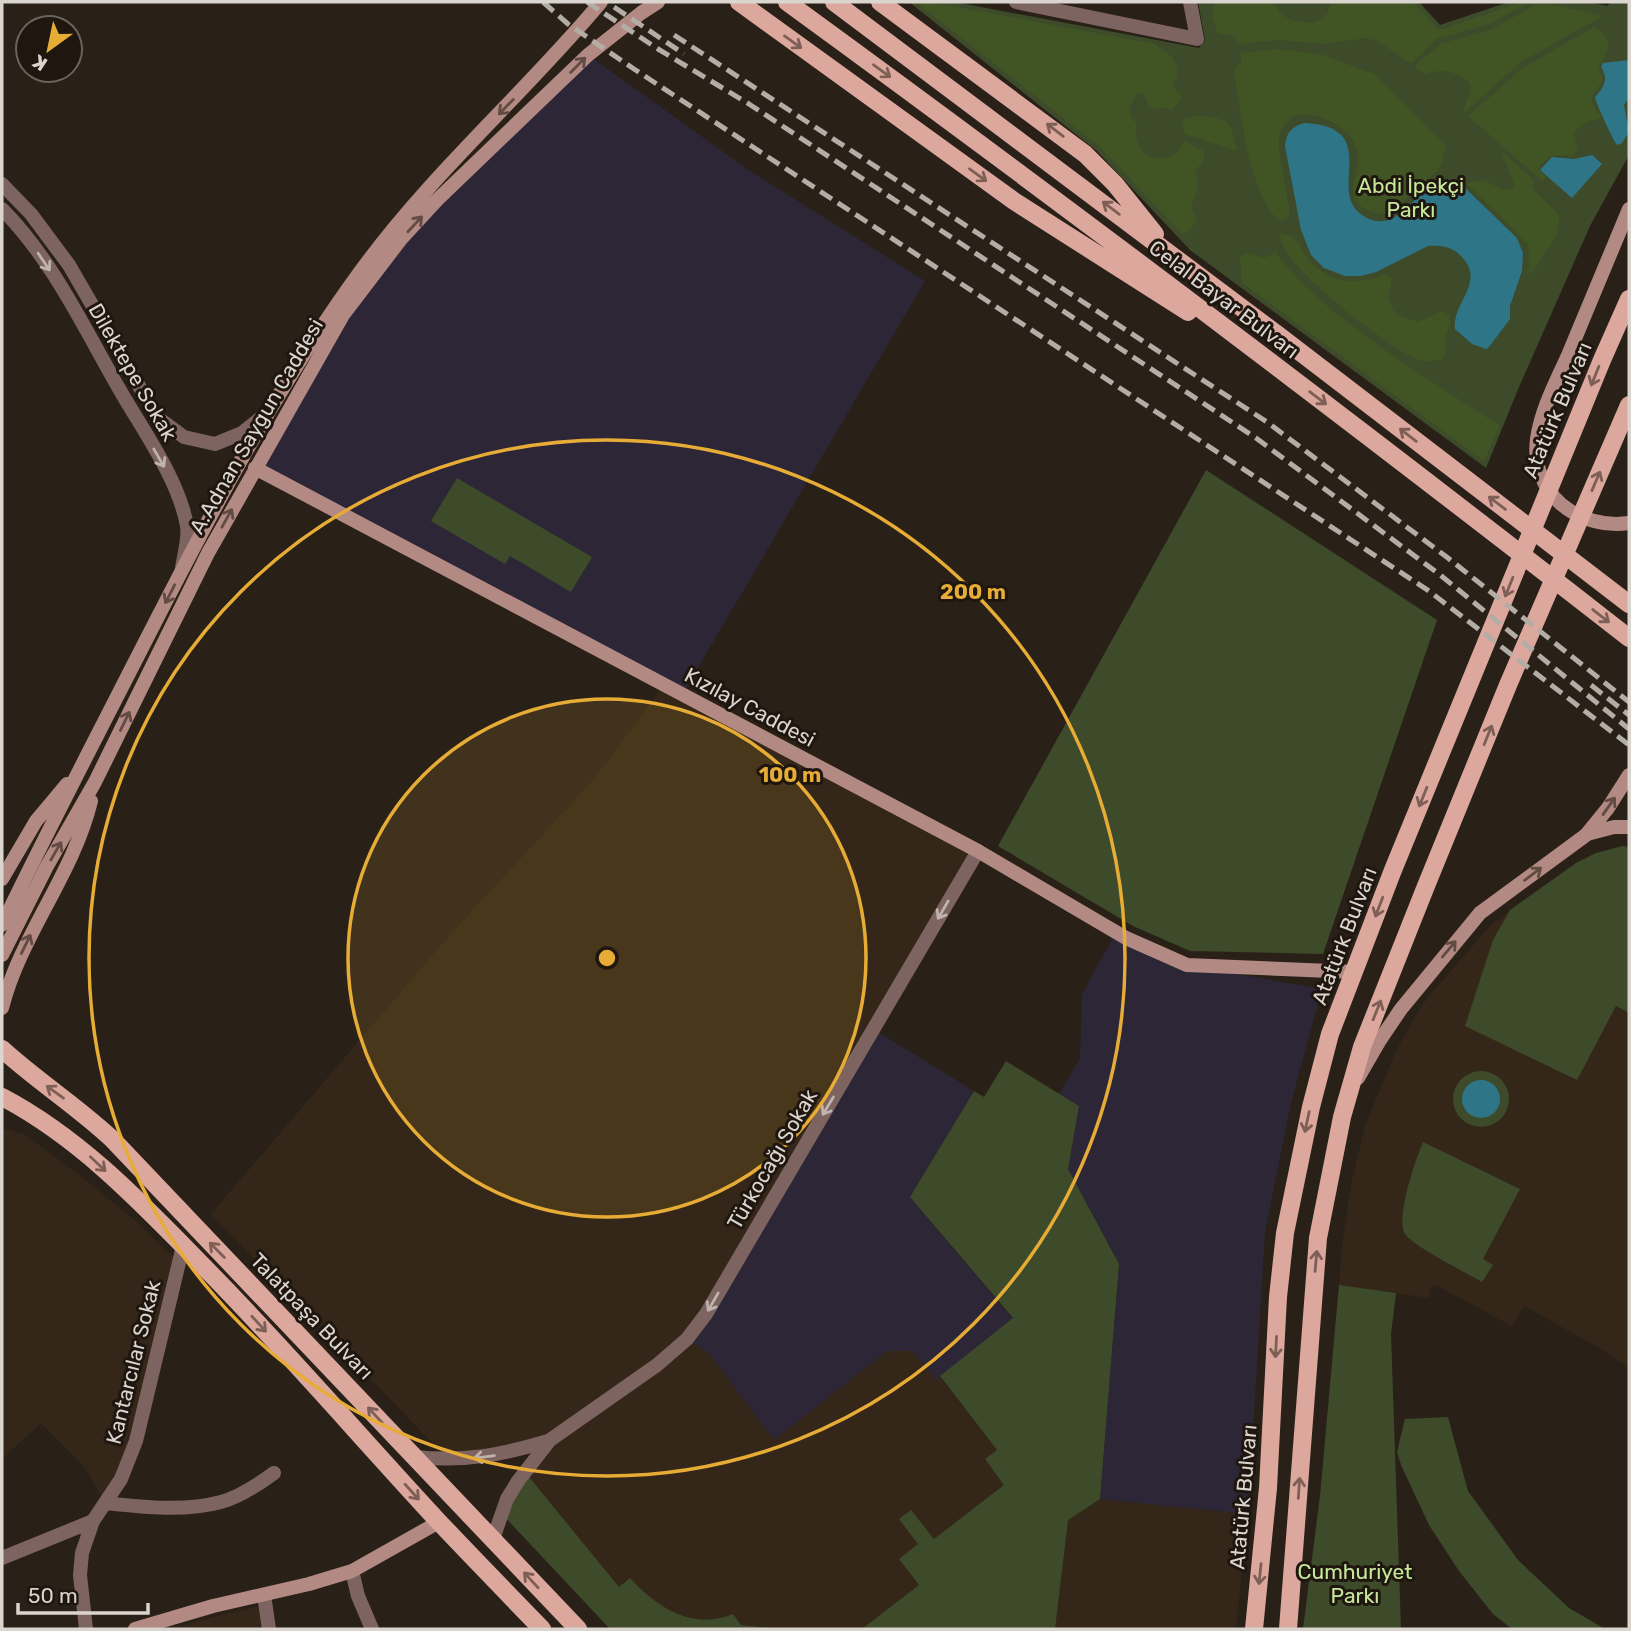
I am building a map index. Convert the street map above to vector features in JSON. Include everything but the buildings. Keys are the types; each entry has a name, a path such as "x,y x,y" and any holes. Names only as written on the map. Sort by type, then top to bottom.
{"main road":[{"name":"A.Adnan Saygun Caddesi","path":"2,925 181,572 271,409 333,309 391,231 601,2"},
{"name":"A.Adnan Saygun Caddesi","path":"2,955 47,866 95,782 208,553 343,315 401,239 436,200 588,55 658,2"},
{"path":"738,2 1014,201 1264,357"},
{"name":"Celal Bayar Bulvarı","path":"788,2 1033,181 1629,638"},
{"name":"Celal Bayar Bulvarı","path":"834,2 1167,251 1629,604"},
{"path":"880,2 1085,154 1131,204 1167,251"},
{"path":"1629,209 1546,407 1538,433 1538,458 1549,490 1558,502 1594,523 1629,523"},
{"name":"Atatürk Bulvarı","path":"1254,1629 1268,1488 1278,1297 1285,1233 1311,1107 1330,1034 1493,624 1629,299"},
{"path":"1288,1629 1318,1238 1348,1097 1362,1047 1493,723 1629,405"},
{"name":"Kızılay Caddesi","path":"255,468 978,851 1126,938 1187,965 1354,972"},
{"path":"2,879 50,801 78,773"},
{"path":"1348,1097 1401,1009 1480,913 1586,835 1608,808 1629,775"},
{"path":"2,1008 8,984 27,941 77,846 95,782"},
{"path":"1586,835 1614,827 1629,827"},
{"name":"Talatpaşa Bulvarı","path":"2,1049 88,1116 113,1140 578,1629"},
{"name":"Talatpaşa Bulvarı","path":"2,1097 69,1139 183,1245 260,1325 439,1522 542,1629"},
{"path":"135,1629 352,1571 439,1522"}],"street":[{"path":"1016,2 1198,40 1190,2"},
{"name":"Dilektepe Sokak","path":"2,184 31,214 69,265 149,407 170,428 184,437 215,444 242,433 271,409"},
{"name":"Dilektepe Sokak","path":"2,209 17,225 52,274 172,483 187,525 181,572"},
{"name":"Türkocağı Sokak","path":"493,1539 507,1499 550,1440 657,1365 687,1339 700,1322 978,851"},
{"name":"Kantarcılar Sokak","path":"86,1629 80,1575 82,1553 93,1521 121,1479 136,1441 183,1245"},
{"name":"Türkocağı Sokak","path":"415,1457 471,1459 497,1455 550,1440"},
{"path":"105,1503 147,1507 222,1502 257,1485 274,1473"},
{"path":"2,1558 93,1521"},
{"path":"352,1571 358,1596 372,1629"},
{"path":"264,1595 269,1629"}],"shaded area":[{"path":"588,55 750,171 925,281 682,695 255,468 371,276"},
{"path":"664,685 978,851 688,1339 709,1353 774,1440 887,1351 913,1351 936,1379 940,1377 1025,1486 1068,1519 1100,1499 1248,1514 1236,1629 610,1629 502,1514 549,1442 449,1460 211,1214 445,940 593,780"},
{"path":"1629,847 1629,1368 1600,1348 1524,1306 1512,1326 1436,1285 1430,1287 1429,1298 1339,1285 1352,1179 1365,1126 1395,1053 1414,1018 1428,997 1492,924 1576,863 1596,853"},
{"path":"1116,932 1187,965 1322,989 1291,1103 1265,1232 1248,1514 1100,1499 1119,1264 1068,1169 1079,1106 1059,1094 1080,1059 1082,994"},
{"path":"873,1029 974,1091 910,1197 1013,1319 936,1380 913,1351 887,1351 774,1440 709,1353 687,1339"},
{"path":"2,1130 24,1134 82,1177 179,1262 136,1441 105,1503 85,1468 41,1423 2,1459"},
{"path":"265,1605 269,1629 170,1629 214,1617"}],"green space":[{"name":"Abdi İpekçi Parkı","path":"909,2 955,2 1199,48 1205,40 1198,2 1419,2 1440,25 1509,2 1589,2 1607,6 1612,2 1629,2 1629,155 1590,226 1486,468 1190,250 1097,151"},
{"path":"916,2 931,2 1155,44 1167,53 1177,65 1173,86 1182,96 1172,111 1165,108 1153,109 1142,93 1138,93 1130,113 1137,123 1138,144 1152,157 1169,157 1184,141 1204,151 1204,159 1195,172 1197,189 1191,206 1197,219 1192,228 1183,235 1100,147"},
{"path":"1214,2 1274,2 1276,8 1285,16 1296,21 1314,23 1327,14 1332,2 1413,2 1439,30 1522,2 1530,2 1490,24 1436,39 1411,64 1378,41 1366,38 1325,44 1277,40 1240,44 1232,35 1218,34 1212,17"},
{"path":"1541,2 1603,16 1521,62 1464,113 1471,85 1466,80 1450,72 1425,74 1414,67 1440,44 1492,29"},
{"path":"1594,27 1608,41 1607,50 1598,68 1602,83 1592,95 1593,105 1602,118 1586,123 1577,130 1574,134 1578,150 1573,156 1553,156 1542,164 1538,169 1546,177 1542,181 1468,116 1524,67"},
{"path":"1278,49 1323,55 1376,75 1446,146 1437,172 1397,208 1383,214 1367,210 1353,194 1358,155 1349,135 1332,122 1321,118 1309,115 1293,117 1284,125 1278,144 1290,214 1285,220 1277,219 1259,190 1253,171 1234,71 1241,62 1241,53"},
{"path":"1198,115 1217,118 1227,123 1233,133 1237,151 1185,134 1181,120"},
{"path":"1500,150 1534,180 1532,188 1559,215 1557,235 1532,273 1527,273 1530,262 1527,243 1466,183 1484,180 1502,189 1515,186"},
{"path":"1280,233 1293,237 1310,261 1335,278 1355,281 1384,274 1392,278 1388,296 1393,310 1400,316 1418,322 1442,311 1449,316 1451,324 1447,330 1447,351 1442,359 1416,359 1360,322 1295,263 1283,246"},
{"path":"1274,250 1302,283 1348,323 1500,426 1484,461 1242,283 1240,256 1249,253 1264,258 1273,254"},
{"path":"1206,470 1437,620 1323,954 1190,951 1133,926 998,846"},
{"path":"457,478 592,557 571,592 510,556 505,564 431,521"},
{"path":"1629,847 1629,1013 1616,1006 1577,1080 1465,1026 1493,940 1510,910 1576,863 1596,853"},
{"path":"1006,1061 1079,1106 1068,1169 1119,1264 1100,1499 1068,1520 1055,1629 862,1629 919,1585 899,1559 918,1544 899,1519 911,1510 934,1539 1004,1485 985,1459 997,1450 940,1376 1013,1318 910,1197 974,1091 984,1097"},
{"path":"1481,1071 1492,1073 1501,1079 1507,1088 1507,1110 1501,1119 1492,1125 1481,1127 1470,1125 1461,1119 1455,1110 1453,1099 1455,1088 1461,1079 1470,1073"},
{"path":"1423,1142 1520,1189 1483,1259 1493,1265 1482,1282 1416,1244 1404,1232 1402,1224 1405,1201"},
{"name":"Cumhuriyet Parkı","path":"1339,1285 1396,1293 1391,1334 1401,1629 1303,1629 1320,1496"},
{"path":"1448,1417 1468,1491 1518,1560 1569,1608 1605,1629 1512,1629 1493,1614 1459,1571 1429,1525 1397,1452 1405,1419"},
{"path":"525,1472 619,1587 630,1578 664,1607 690,1618 718,1619 733,1614 741,1625 777,1629 610,1629 502,1514"}],"water":[{"path":"1629,60 1629,98 1624,105 1629,132 1622,143 1617,145 1595,97 1604,83 1605,75 1601,67 1603,63"},
{"path":"1306,123 1329,127 1342,136 1348,148 1352,204 1362,215 1377,221 1391,219 1435,183 1447,179 1460,183 1517,238 1523,253 1522,271 1510,306 1510,319 1489,347 1486,349 1472,344 1455,329 1455,319 1470,283 1470,274 1468,265 1453,250 1428,246 1376,272 1361,276 1345,276 1324,268 1311,255 1301,230 1285,146 1291,130"},
{"path":"1592,155 1602,164 1572,198 1540,170 1552,157 1574,159"},
{"path":"1481,1080 1494,1086 1500,1099 1494,1112 1481,1118 1468,1112 1462,1099 1468,1086"}],"railway":[{"path":"543,2 568,24 634,69 1429,591 1629,745"},
{"path":"587,2 749,104 1256,438 1439,574 1629,729"},
{"path":"614,7 684,54"},
{"path":"674,35 1267,422 1448,558 1629,702"},
{"path":"1591,685 1629,715"}]}
